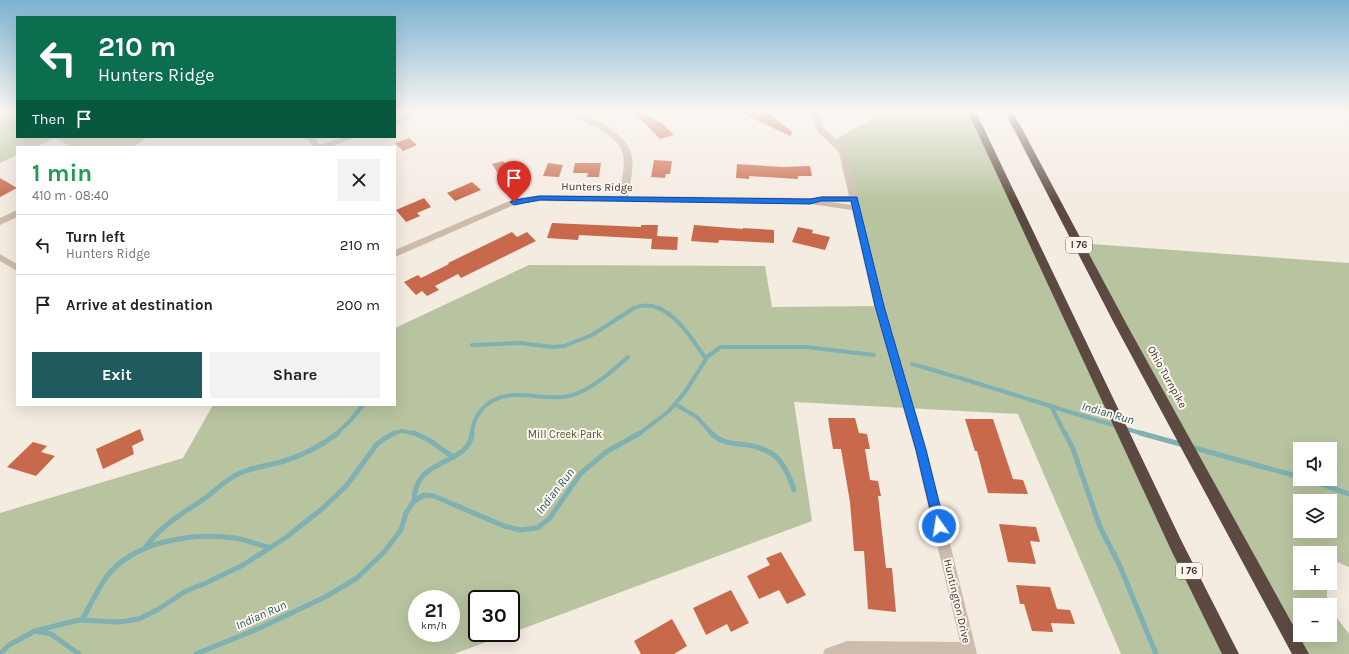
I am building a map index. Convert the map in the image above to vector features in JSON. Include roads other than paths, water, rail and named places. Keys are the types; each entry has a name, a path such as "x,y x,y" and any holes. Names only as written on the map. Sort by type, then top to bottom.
{"highway":[{"name":"I 76","path":"986,143 1149,486 1231,654"},
{"name":"Ohio Turnpike","path":"1025,143 1150,378 1301,654"}],"street":[{"path":"325,146 335,143"},
{"path":"622,143 626,147 628,159 624,199"},
{"name":"Huntington Drive","path":"835,143 843,152 880,306 921,450 969,651"},
{"name":"Hunters Ridge","path":"396,254 514,202 526,199 810,201 856,204"},
{"path":"0,222 16,214"},
{"path":"0,256 16,267"},
{"path":"830,654 847,648 969,651"}],"waterway":[{"path":"472,345 520,343 552,347 564,346 592,335 634,308 646,306 657,307 676,320 693,340 706,359"},
{"name":"Indian Run","path":"639,434 669,411 685,392 708,356 721,347 806,347 874,355"},
{"path":"472,433 478,414 492,401 514,395 550,397 573,395 595,384 628,357"},
{"name":"Indian Run","path":"912,364 1051,406"},
{"path":"675,404 698,418 711,433"},
{"path":"336,434 350,421 362,406"},
{"name":"Indian Run","path":"1051,406 1144,434"},
{"path":"1051,406 1065,434"},
{"path":"394,433 402,431 416,434"},
{"path":"145,548 167,525 231,478 240,473 304,454 338,433"},
{"path":"270,548 285,538 322,509 347,485 377,444 394,433"},
{"path":"453,457 469,444 472,433"},
{"name":"Indian Run","path":"414,501 424,495 434,496 504,526 520,530 537,528 549,519 581,473 606,452 640,433"},
{"path":"711,433 724,441 761,448 776,456 786,470 794,490"},
{"path":"1065,433 1073,449 1100,527 1120,566 1156,654"},
{"name":"Indian Run","path":"1140,433 1184,445"},
{"path":"416,434 429,440 453,457"},
{"name":"Indian Run","path":"1191,447 1293,475"},
{"path":"414,501 416,487 423,476 432,468 453,457"},
{"name":"Indian Run","path":"1326,486 1349,494"},
{"name":"Indian Run","path":"196,654 262,627 327,596 357,578 384,552 401,530 406,513 414,501"},
{"path":"82,620 97,591 108,575 120,563 133,554 149,547 184,538 219,536 235,538 270,548"},
{"path":"35,631 79,620 119,622 139,619 157,610 186,591 243,565 270,548"},
{"name":"Indian Run","path":"0,654 9,645 35,631"},
{"name":"Indian Run","path":"35,631 51,634 79,654"}],"park label":[{"name":"Mill Creek Park","path":"565,434"}]}
